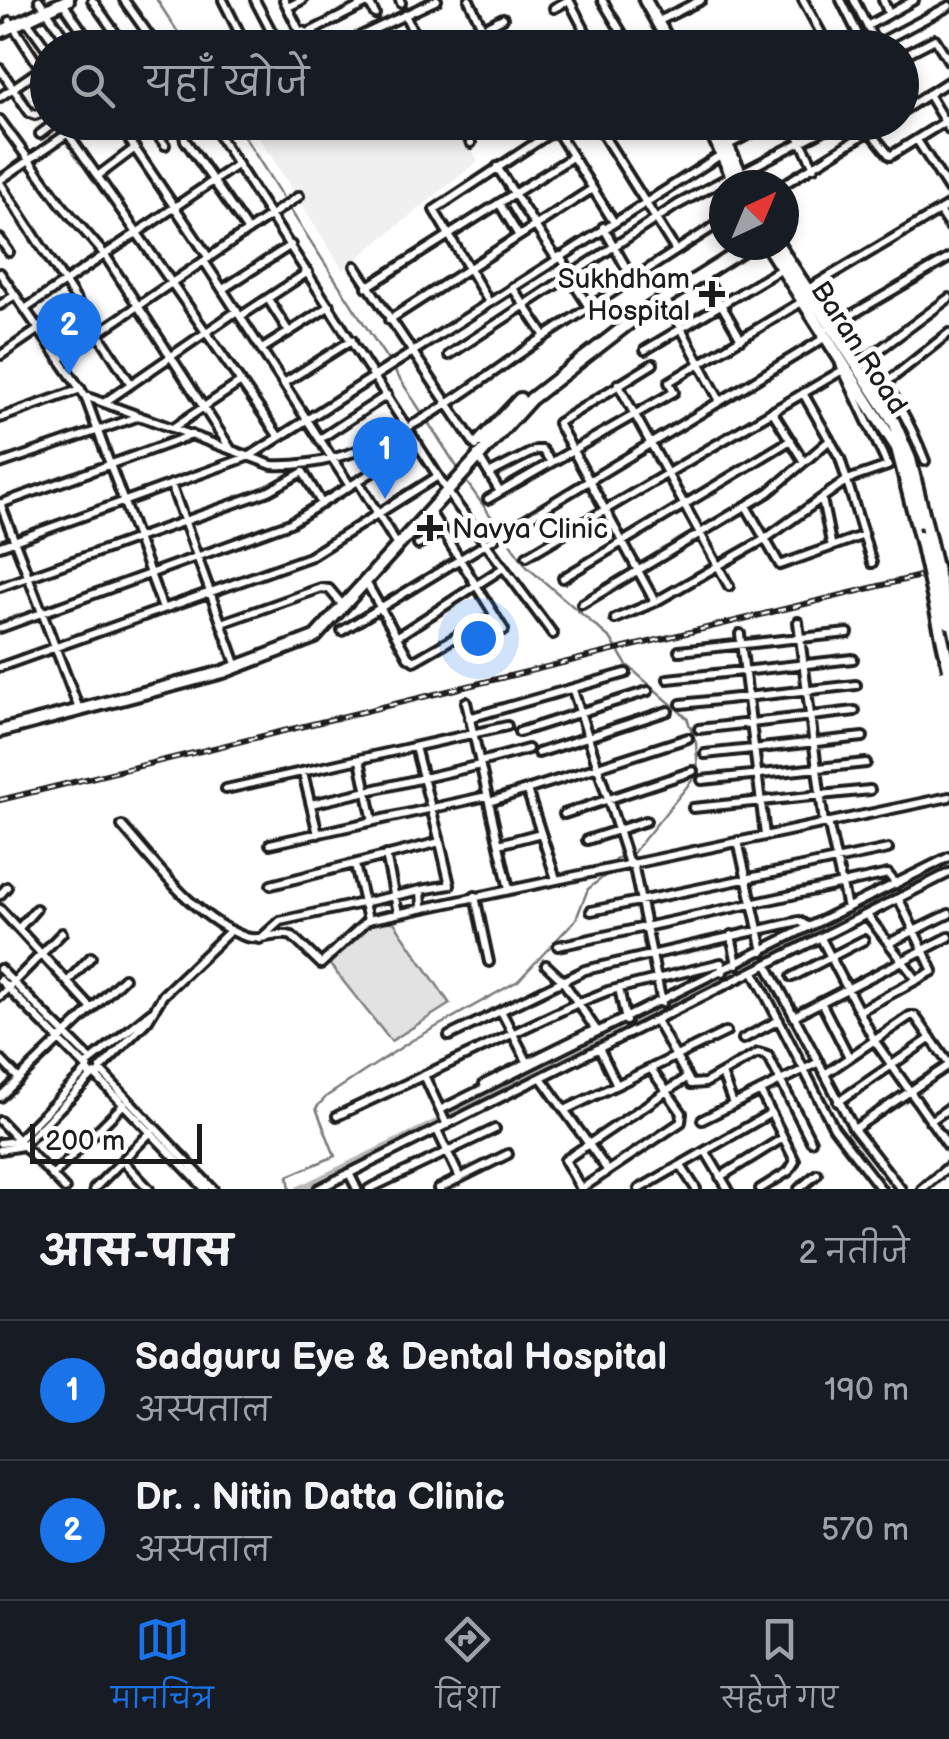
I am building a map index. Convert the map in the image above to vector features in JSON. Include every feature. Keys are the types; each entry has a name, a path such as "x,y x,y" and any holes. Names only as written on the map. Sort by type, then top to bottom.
{"street":[{"path":"92,0 113,30"},
{"path":"124,0 145,30"},
{"path":"223,0 238,30"},
{"path":"255,0 271,30"},
{"path":"300,30 286,3 302,0"},
{"path":"373,30 437,0"},
{"path":"469,0 483,28"},
{"path":"554,8 569,0 585,30"},
{"path":"602,0 620,30"},
{"path":"649,0 667,30"},
{"path":"649,0 664,30"},
{"path":"664,20 701,0"},
{"path":"803,0 819,30"},
{"path":"842,0 856,30"},
{"path":"854,0 868,30"},
{"path":"883,0 889,14"},
{"path":"314,30 368,1 375,14"},
{"path":"866,26 912,1"},
{"path":"5,26 26,20 52,2"},
{"path":"5,26 52,2"},
{"path":"52,2 64,30"},
{"path":"52,2 78,30"},
{"path":"902,30 948,4"},
{"path":"405,15 413,30"},
{"path":"479,30 503,18"},
{"path":"26,20 33,30"},
{"path":"5,26 30,52"},
{"path":"919,47 935,39 948,57"},
{"path":"0,68 30,112"},
{"path":"0,97 30,76"},
{"path":"919,100 949,81"},
{"path":"919,139 948,123 928,94"},
{"path":"0,120 28,161 105,255 230,448"},
{"path":"59,140 0,182 131,384"},
{"path":"73,140 278,437"},
{"path":"128,140 175,207 350,486"},
{"path":"162,140 166,145"},
{"path":"185,140 248,231"},
{"path":"222,140 275,212 291,245 418,444 552,634"},
{"path":"468,140 470,144"},
{"path":"489,302 434,210 534,140"},
{"path":"562,140 613,221"},
{"path":"607,140 676,251"},
{"path":"719,140 725,150"},
{"path":"722,140 733,170"},
{"path":"0,546 250,456 742,140"},
{"path":"750,170 805,140"},
{"path":"799,175 857,140"},
{"path":"875,140 890,156 917,140 949,190"},
{"path":"801,142 814,166"},
{"path":"99,175 134,148"},
{"path":"367,288 572,157"},
{"path":"25,309 238,164"},
{"path":"497,167 589,308"},
{"path":"389,320 592,188"},
{"path":"449,355 657,218 709,192"},
{"path":"60,359 296,198"},
{"path":"499,203 519,236"},
{"path":"488,499 674,392 669,382 949,206"},
{"path":"940,211 949,226"},
{"path":"603,227 632,279"},
{"path":"0,587 269,491 303,469 334,460 406,426 709,230"},
{"path":"0,239 8,252"},
{"path":"223,289 291,245"},
{"path":"513,527 949,258"},
{"path":"79,707 235,662 301,638 340,602 518,402 583,349 722,260"},
{"path":"477,450 553,379 724,260"},
{"name":"Baran Road","path":"779,260 803,295"},
{"name":"Baran Road","path":"782,260 897,448 949,669"},
{"path":"354,266 448,402 500,492"},
{"path":"644,350 782,268"},
{"path":"104,402 207,332 308,272"},
{"path":"0,273 83,393 163,609"},
{"path":"703,274 741,339"},
{"path":"512,287 546,336"},
{"path":"0,305 15,295"},
{"path":"665,298 720,402"},
{"path":"925,460 908,419 886,383 861,359 949,298"},
{"path":"268,299 289,332"},
{"path":"262,349 330,306"},
{"path":"2,355 39,328"},
{"name":"Baran Road","path":"827,332 861,359 904,442 949,623"},
{"path":"886,383 949,333"},
{"path":"284,383 352,340"},
{"path":"614,618 654,602 766,539 847,480 888,466 841,371 838,353"},
{"path":"653,364 558,423 608,509 654,602"},
{"path":"527,556 841,371"},
{"path":"173,428 241,382"},
{"path":"618,384 729,586"},
{"path":"0,418 83,393 272,464 303,469"},
{"path":"802,393 830,440 847,480 872,562"},
{"path":"320,438 386,395"},
{"path":"772,411 804,462"},
{"path":"0,464 140,416"},
{"path":"79,707 0,504 193,435"},
{"path":"563,578 790,440"},
{"path":"582,604 746,506 830,440"},
{"path":"0,628 290,523 418,444"},
{"path":"489,474 536,450 542,450 551,462"},
{"path":"303,469 322,504"},
{"path":"358,481 394,540"},
{"path":"0,728 294,648 325,629 429,508 447,481"},
{"path":"0,668 309,556 378,514 447,481"},
{"path":"171,484 235,662"},
{"path":"822,500 831,544"},
{"path":"746,506 780,565 864,535"},
{"path":"429,508 440,532 504,630"},
{"path":"418,545 440,532"},
{"path":"342,631 495,538"},
{"path":"398,636 502,568"},
{"path":"366,582 414,662 494,615"},
{"path":"222,623 322,588 340,602"},
{"path":"798,622 820,795 847,908"},
{"path":"679,651 848,632"},
{"path":"740,634 765,835"},
{"path":"668,678 853,659"},
{"path":"469,718 626,673"},
{"path":"681,704 856,684"},
{"path":"573,690 629,859 662,1003"},
{"path":"519,732 648,690"},
{"path":"466,702 509,889"},
{"path":"538,754 668,711"},
{"path":"699,729 855,711"},
{"path":"226,789 507,726"},
{"path":"705,754 863,737"},
{"path":"270,844 527,790 688,738"},
{"path":"416,747 453,901"},
{"path":"311,804 528,749"},
{"path":"360,760 374,821"},
{"path":"702,780 866,763"},
{"path":"564,814 692,771"},
{"path":"303,772 318,834"},
{"path":"527,790 556,879"},
{"path":"693,808 870,790"},
{"path":"122,826 175,885 232,930 259,940 292,936 321,964 368,920 615,867 629,859 738,841 949,797"},
{"path":"587,840 646,820"},
{"path":"499,844 541,833"},
{"path":"738,841 763,951"},
{"path":"271,885 440,842"},
{"path":"591,911 888,849"},
{"path":"386,854 398,913"},
{"path":"484,1084 626,1021 949,856"},
{"path":"354,866 368,920"},
{"path":"444,1118 542,1079 949,873"},
{"path":"558,946 888,874 896,884"},
{"path":"259,940 280,920 450,885"},
{"path":"0,894 7,887"},
{"path":"421,890 422,907"},
{"path":"475,896 490,962"},
{"path":"859,1011 933,971 898,899"},
{"path":"18,928 36,908"},
{"path":"0,910 92,1009"},
{"path":"888,943 949,914"},
{"path":"867,916 917,980"},
{"path":"450,1036 562,980 652,953 758,929 798,921 809,928"},
{"path":"0,1146 20,1143 143,1014 150,1012 232,930"},
{"path":"0,996 62,933"},
{"path":"731,935 737,964"},
{"path":"796,1015 949,937"},
{"path":"822,939 874,1040 949,1147"},
{"path":"792,977 864,940"},
{"path":"753,956 796,1015 854,1129 900,1189"},
{"path":"68,980 91,957"},
{"path":"337,1116 578,1003 619,988 721,964 723,972"},
{"path":"546,965 562,980 597,1032"},
{"path":"762,968 779,1020 834,1128 881,1189"},
{"path":"0,969 11,986 207,1189"},
{"path":"0,1097 124,978"},
{"path":"0,980 11,986"},
{"path":"619,988 626,1021"},
{"path":"820,1002 849,1057"},
{"path":"501,1011 528,1063"},
{"path":"824,1074 910,1016 916,1016 949,1064 854,1129"},
{"path":"743,1039 779,1020"},
{"path":"657,1022 685,1079 697,1086 763,1053 810,1140"},
{"path":"318,1189 437,1130 444,1118 597,1032"},
{"path":"564,1110 726,1032"},
{"path":"838,1102 931,1038"},
{"path":"600,1050 617,1085"},
{"path":"0,1059 19,1079"},
{"path":"702,1120 819,1062"},
{"path":"650,1068 666,1091 682,1113 680,1122 581,1189 565,1160 666,1091 685,1079"},
{"path":"424,1074 444,1118"},
{"path":"722,1074 733,1104"},
{"path":"542,1079 608,1171"},
{"path":"760,1091 794,1167 760,1189"},
{"path":"52,1175 125,1102"},
{"path":"930,1121 949,1108"},
{"path":"639,1189 771,1112"},
{"path":"0,1121 65,1189"},
{"path":"369,1189 495,1128"},
{"path":"437,1130 460,1178"},
{"path":"94,1189 153,1131"},
{"path":"720,1176 783,1138"},
{"path":"706,1152 728,1189"},
{"path":"438,1189 508,1154"},
{"path":"123,1161 148,1188"},
{"path":"681,1166 696,1189"},
{"path":"927,1188 949,1167"},
{"path":"350,1174 357,1189"},
{"path":"799,1189 817,1174"}],"shaded area":[{"path":"261,140 466,140 478,161 343,270"},
{"path":"377,922 394,922 450,1004 391,1041 328,962 362,930"}],"waterway":[{"path":"157,0 176,30"},
{"path":"246,140 285,201"},
{"path":"289,208 459,470"},
{"path":"290,1189 288,1176 335,1156 316,1108 327,1096 411,1041 518,981 576,919 588,889 610,872 615,859 633,853 698,773 696,743 687,718 626,664 611,639 527,567 463,477"},
{"path":"299,1189 619,1033 949,864"},
{"path":"790,1014 812,1056"},
{"path":"818,1067 846,1124 897,1189"}],"railway":[{"path":"0,800 949,569"}],"place":[{"name":"Sukhdham Hospital","path":"712,294"},
{"name":"Dr. . Nitin Datta Clinic","path":"69,375"},
{"name":"Sadguru Eye & Dental Hospital","path":"385,499"},
{"name":"Navya Clinic","path":"430,528"}]}
